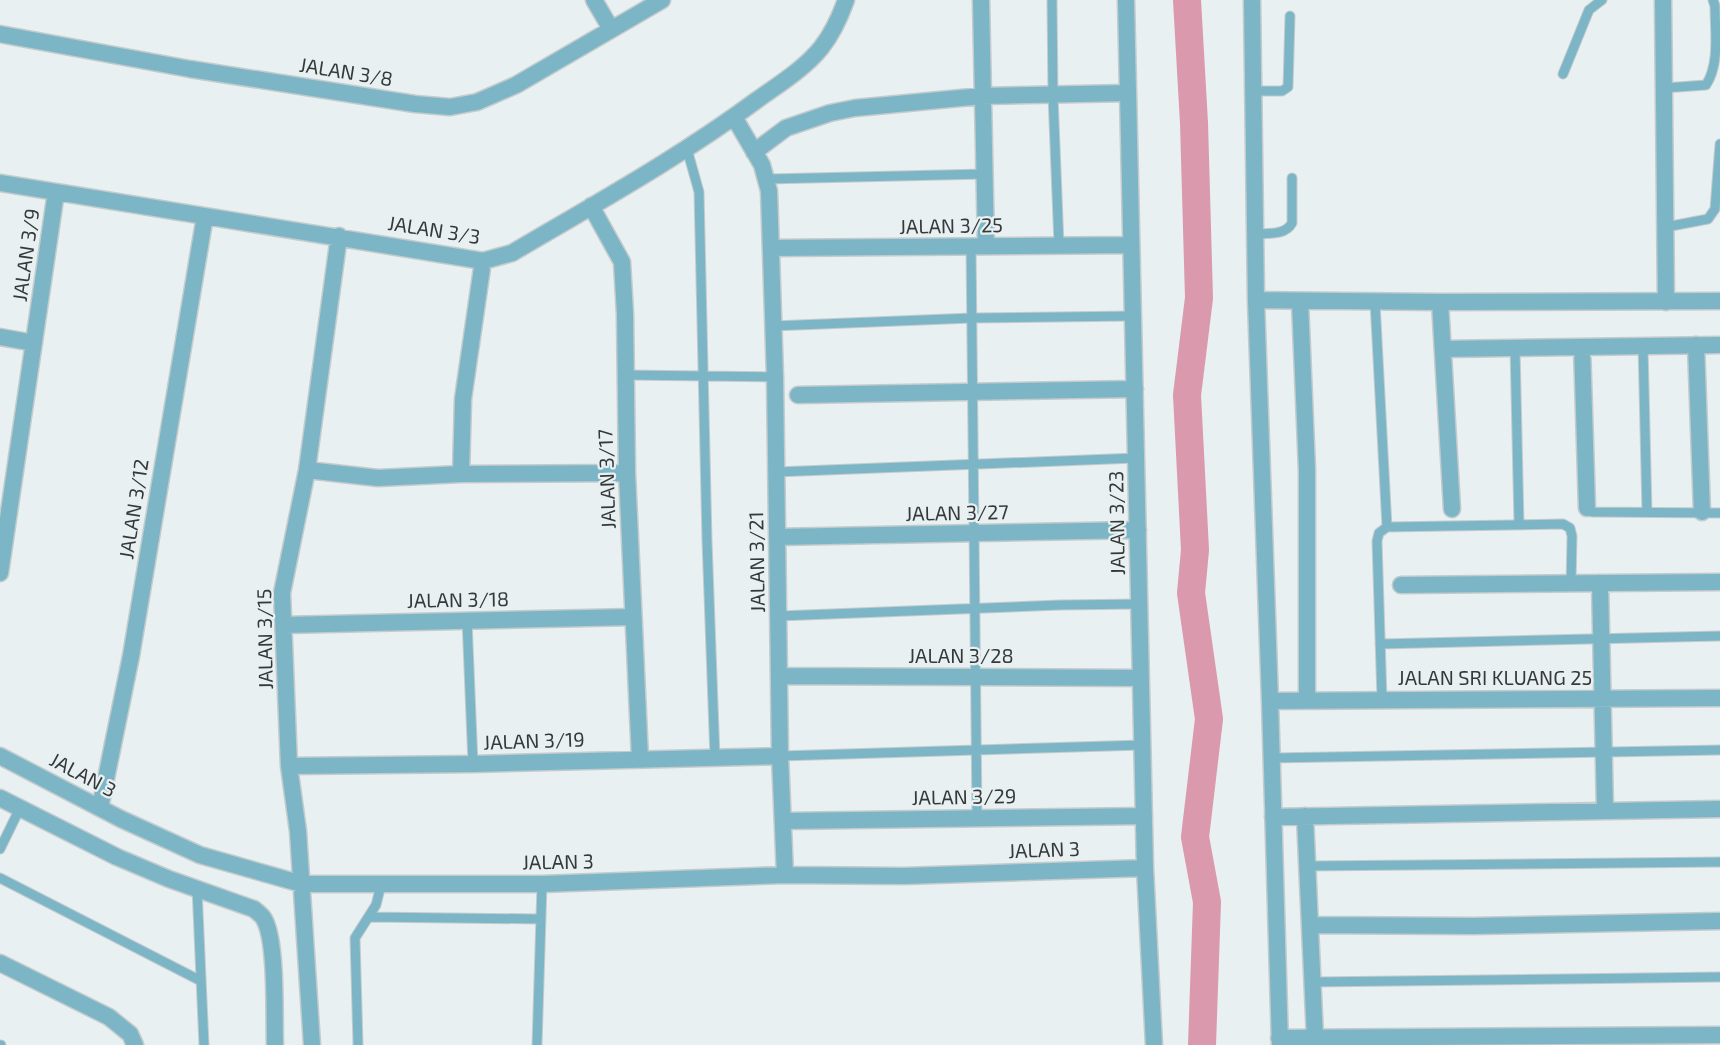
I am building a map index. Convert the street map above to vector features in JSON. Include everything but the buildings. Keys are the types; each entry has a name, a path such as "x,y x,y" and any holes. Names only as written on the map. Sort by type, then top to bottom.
{"street":[{"path":"594,0 611,29"},
{"name":"JALAN 3/8","path":"0,34 202,71 415,104 450,107 477,102 516,85 662,0"},
{"name":"JALAN 3/3","path":"0,183 483,261 512,253 687,149 734,117 797,71 821,49 838,20 846,0"},
{"path":"979,246 985,174 981,0"},
{"name":"JALAN 3/23","path":"1126,0 1145,868 1154,1045"},
{"path":"1252,0 1254,234 1279,1042 1315,1038 1720,1035"},
{"path":"1663,0 1666,302"},
{"path":"754,152 786,129 830,113 855,108 982,96 1128,93"},
{"path":"734,117 767,179"},
{"name":"JALAN 3/21","path":"767,179 775,377 780,756 785,875"},
{"name":"JALAN 3/9","path":"0,573 7,484 34,343 56,192"},
{"name":"JALAN 3/17","path":"591,206 622,262 627,473 640,759"},
{"name":"JALAN 3/12","path":"100,808 131,656 205,216"},
{"name":"JALAN 3/15","path":"312,1045 298,831 289,766 282,593 307,470 339,236"},
{"name":"JALAN 3/25","path":"771,248 1131,244"},
{"path":"461,474 463,399 483,261"},
{"path":"1256,300 1300,302 1720,301"},
{"path":"1300,302 1307,470 1307,701"},
{"path":"1440,302 1452,509"},
{"path":"0,337 34,343"},
{"path":"1696,345 1702,512"},
{"path":"1443,349 1720,345"},
{"path":"1582,347 1587,508"},
{"path":"798,395 1135,389"},
{"path":"307,470 378,478 461,474 627,473"},
{"name":"JALAN 3/27","path":"777,537 1138,530"},
{"path":"1401,585 1720,582"},
{"path":"1600,583 1605,811"},
{"name":"JALAN 3/18","path":"284,625 633,618"},
{"name":"JALAN 3/28","path":"780,676 1141,678"},
{"name":"JALAN SRI KLUANG 25","path":"1270,701 1720,698"},
{"name":"JALAN 3","path":"0,756 162,839 200,855 302,884 542,884 785,875 904,876 1145,868"},
{"name":"JALAN 3/19","path":"289,766 780,756"},
{"path":"0,798 117,857 169,879 254,909 264,917 272,964 274,1045"},
{"path":"1273,817 1720,809"},
{"name":"JALAN 3/29","path":"784,821 1144,816"},
{"path":"1305,816 1315,1038"},
{"path":"1310,925 1473,926 1720,921"},
{"path":"0,963 109,1017 130,1034 135,1045"}],"lane":[{"path":"1052,0 1059,245"},
{"path":"1563,74 1589,10 1602,0"},
{"path":"1664,88 1706,85 1713,75 1715,27 1713,0"},
{"path":"1252,91 1282,91 1288,87 1290,16"},
{"path":"1665,226 1708,219 1715,209 1720,144"},
{"path":"687,149 699,192 715,758"},
{"path":"767,179 985,174"},
{"path":"1254,234 1282,232 1289,229 1292,223 1292,178"},
{"path":"977,817 972,318 979,246"},
{"path":"1375,302 1387,527"},
{"path":"773,326 972,318 1133,316"},
{"path":"1642,346 1647,512"},
{"path":"1515,348 1519,525"},
{"path":"626,375 775,377"},
{"path":"776,472 1136,458"},
{"path":"1587,508 1592,512 1720,513"},
{"path":"1382,700 1377,541 1379,533 1387,527 1563,524 1570,528 1572,536 1571,584"},
{"path":"779,616 1140,604"},
{"path":"467,620 473,764"},
{"path":"1380,644 1720,636"},
{"path":"780,756 1143,744"},
{"path":"1272,758 1720,750"},
{"path":"0,849 20,808"},
{"path":"1307,866 1720,862"},
{"path":"0,878 201,981"},
{"path":"537,1045 542,884"},
{"path":"358,1045 355,938 376,905 381,885"},
{"path":"197,888 204,1045"},
{"path":"370,917 541,919"},
{"path":"1312,982 1720,977"}],"waterway":[{"path":"1187,0 1194,123 1199,298 1187,395 1195,550 1191,593 1209,719 1195,837 1207,902 1202,1045"}]}
